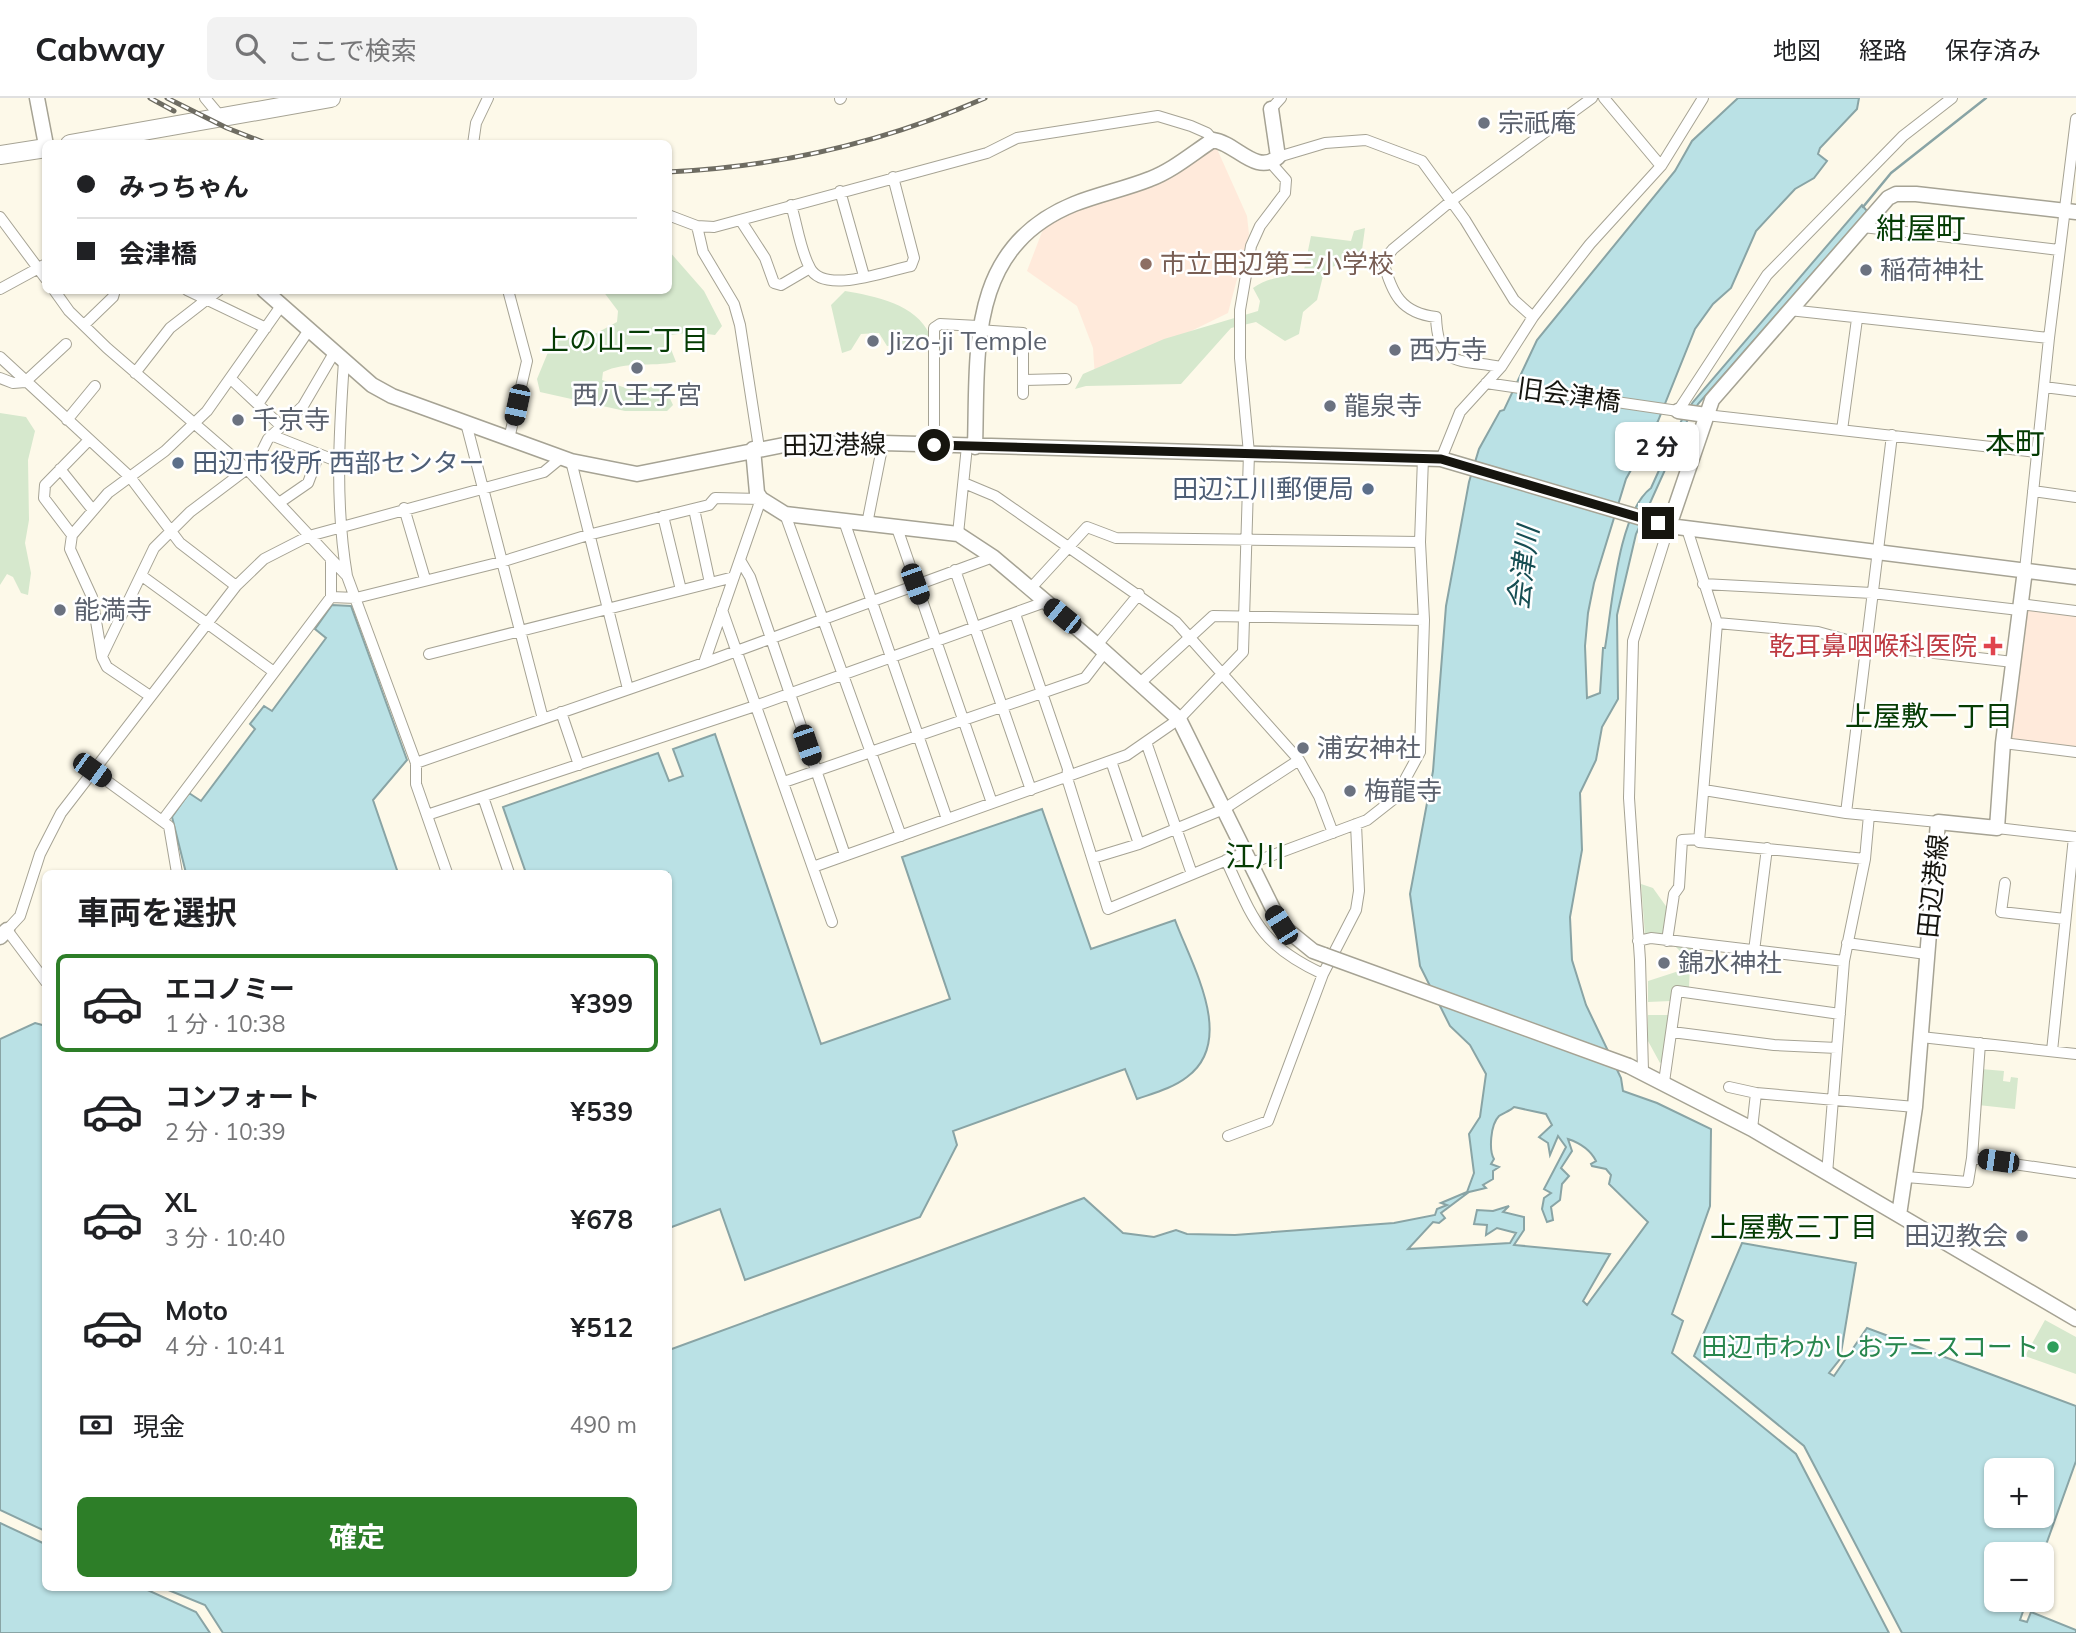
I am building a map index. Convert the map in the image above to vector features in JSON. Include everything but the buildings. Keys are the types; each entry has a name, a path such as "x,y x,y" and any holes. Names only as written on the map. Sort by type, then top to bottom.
{"highway":[{"path":"91,140 331,98"},
{"path":"0,155 42,147"}],"street":[{"path":"37,98 45,140"},
{"path":"205,98 220,116"},
{"path":"474,140 476,123 488,98"},
{"path":"1502,367 1449,357 1437,342 1436,317 1416,315 1407,310 1388,278 1383,261 1393,249 1451,201 1592,98"},
{"path":"1604,98 1661,166"},
{"path":"1687,98 1695,107"},
{"path":"1441,459 1460,412 1502,367 1533,317 1590,244 1661,166 1676,146 1695,107 1703,98"},
{"path":"1952,98 1903,136 1766,275 1678,411 2037,452"},
{"path":"813,867 1111,761 1146,742 1179,719 1243,652 1249,453 1240,358 1240,310 1251,246 1260,226 1285,193 1286,180 1274,160 1274,102"},
{"path":"672,217 697,226 713,227 988,153 1017,138 1158,116 1191,126 1207,133 1213,140"},
{"path":"2052,1051 2075,837 1997,828 2003,743 2025,570 2059,250 2071,212 2076,119"},
{"path":"958,534 971,447 978,328 995,277 1010,253 1036,225 1074,204 1153,178 1213,140 1228,142 1246,158 1264,165 1325,143 1366,140 1422,161 1451,201 1514,300 1533,317"},
{"path":"791,205 810,268 820,280 836,283 911,266 914,258 893,177"},
{"path":"840,191 864,276"},
{"path":"1636,1069 1638,941 1629,798 1633,641 1664,525 1712,400 1863,227 1896,194 2071,212"},
{"path":"0,217 41,266 0,289"},
{"path":"741,221 765,258 774,284 781,285 810,268"},
{"path":"697,226 703,252 734,304 740,325 756,448 757,493 761,499 785,514 958,534 993,557 1101,648 1179,719 1281,925 1313,951 1636,1069 1664,1082 1752,1129 2076,1319"},
{"path":"1863,227 2059,250"},
{"path":"57,294 84,326 247,469 347,576"},
{"path":"84,326 114,294"},
{"path":"195,294 266,328"},
{"path":"135,373 170,328 212,294"},
{"name":"田辺港線","path":"268,294 372,385 392,396 566,459 637,474 756,448 789,444 883,443 1423,458 1441,459 1664,525"},
{"path":"509,294 527,360 509,439"},
{"path":"150,696 107,667 102,657 92,597 70,549 72,535 92,509 196,423 231,379 281,306"},
{"path":"1790,310 2049,338"},
{"path":"1842,430 1857,319"},
{"path":"934,445 934,328 940,324 1023,333 1023,394"},
{"path":"258,404 309,330"},
{"path":"0,378 13,383 25,382 66,344"},
{"path":"0,357 130,477 180,543 236,586"},
{"path":"102,657 154,548 190,512 247,469 271,435 303,406 339,357"},
{"path":"339,357 338,527 347,576 416,763 416,784 446,870"},
{"path":"231,379 280,425"},
{"path":"1024,380 1066,379"},
{"name":"旧会津橋","path":"1486,383 1678,411"},
{"path":"67,420 95,386"},
{"path":"2044,387 2076,391"},
{"path":"466,423 543,719"},
{"path":"271,435 338,462"},
{"path":"1846,813 1892,435"},
{"path":"72,535 44,498 45,485 89,440"},
{"path":"867,524 883,443"},
{"path":"279,503 308,483 319,454"},
{"path":"1015,614 1068,769 1067,778 1108,909 1226,860 1247,859 1356,824 1395,798 1420,752 1424,620 1420,542 1423,458"},
{"path":"42,977 4,934 20,916 40,854 61,813 236,586 264,559 309,536 544,472 566,459 628,690"},
{"path":"60,469 92,509"},
{"path":"964,483 995,496 1176,622 1224,673 1298,760 1319,796 1333,832"},
{"path":"2033,491 2076,497"},
{"path":"331,597 356,598 501,562 588,535 709,505 715,498 761,499"},
{"path":"704,663 761,499"},
{"path":"404,508 425,579"},
{"path":"694,509 710,583"},
{"path":"785,514 901,835"},
{"path":"663,516 681,590"},
{"path":"844,521 889,658 947,819"},
{"path":"1664,525 2076,577"},
{"path":"1030,589 1087,527 1116,538 1420,542"},
{"path":"897,528 992,803"},
{"path":"1687,529 1717,623 1699,839"},
{"path":"416,763 704,663 993,557"},
{"path":"162,821 331,597 331,559"},
{"path":"740,560 750,577 845,855"},
{"path":"955,570 977,626 1031,790"},
{"path":"142,576 274,672"},
{"path":"429,654 734,577"},
{"path":"1703,584 1872,593 2076,611"},
{"path":"784,782 1086,678 1101,648 1139,594"},
{"path":"427,815 758,705 1045,602"},
{"path":"722,610 758,705 832,922"},
{"path":"1139,684 1213,616 1424,620"},
{"path":"1717,623 1818,632 1865,645 2013,662"},
{"path":"561,712 579,765"},
{"path":"1146,742 1192,874"},
{"path":"2003,743 2076,752"},
{"path":"1093,858 1139,844 1224,808 1298,760"},
{"path":"1111,761 1139,844"},
{"path":"92,770 169,825 176,870"},
{"path":"1704,790 1846,813 1938,822"},
{"path":"483,797 508,870"},
{"path":"1827,1174 1844,961 1865,859 1869,815"},
{"name":"田辺港線","path":"1899,1215 1915,1107 1938,822 1997,828"},
{"path":"1228,1136 1268,1121 1324,974 1356,910 1359,891 1356,824"},
{"path":"1667,941 1674,894 1679,887 1682,839 1865,859"},
{"path":"1754,951 1767,848"},
{"path":"1226,860 1264,936 1292,960 1324,974"},
{"path":"2004,883 2001,912 2065,919"},
{"path":"2063,937 2076,938"},
{"path":"1638,941 1651,938 1844,961"},
{"path":"1847,943 1926,954"},
{"path":"1664,1082 1677,991 1840,1014"},
{"path":"1672,1032 1774,1045 1837,1048"},
{"path":"1921,1037 2076,1054"},
{"path":"1906,1177 1968,1182 1980,1043"},
{"path":"1730,1087 1756,1093 1915,1107"},
{"path":"1752,1129 1756,1093"},
{"path":"1972,1158 2076,1173"}],"shaded area":[{"path":"1213,140 1247,216 1249,234 1228,313 1095,378 1093,348 1077,306 1027,271 1045,224"},
{"path":"2026,607 2076,614 2076,749 2010,740"}],"green space":[{"path":"1365,228 1362,250 1324,272 1317,300 1303,312 1299,334 1285,341 1256,322 1231,328 1181,384 1086,386 1075,389 1083,374 1164,339 1258,311 1260,301 1253,288 1265,281 1304,270 1311,236 1351,241 1354,231"},
{"path":"672,254 704,291 722,326 715,335 692,332 671,335 669,344 676,362 630,365 603,372 602,380 629,389 653,387 666,390 673,405 667,411 625,411 540,392 537,379 553,340 593,335 617,322 618,311 605,294 672,294"},
{"path":"845,291 894,303 924,324 930,335 910,343 887,346 879,333 861,334 851,350 842,353 831,305"},
{"path":"0,413 26,417 35,431 28,460 29,520 25,543 31,573 28,595 21,593 13,577 7,574 0,585"},
{"path":"1641,884 1653,888 1668,909 1664,936 1645,935"},
{"path":"1674,945 1691,947 1689,987 1672,991 1671,1001 1648,1002 1648,981 1682,970 1683,954"},
{"path":"1648,1015 1670,1015 1664,1061 1660,1063 1648,1041"},
{"path":"1981,1069 2004,1071 2003,1081 2010,1082 2011,1077 2018,1078 2015,1109 1978,1105"},
{"name":"田辺市わかしおテニスコート","path":"2045,1320 2076,1337 2076,1374 2025,1356"}],"water":[{"name":"会津川","path":"1738,98 1859,98 1857,109 1820,148 1818,154 1827,161 1814,178 1795,189 1756,231 1731,288 1713,304 1695,329 1658,421 1626,479 1594,583 1588,613 1585,646 1587,698 1600,693 1603,648 1618,562 1631,518 1640,500 1651,488 1684,415 1862,205 1867,211 1698,404 1688,419 1636,534 1617,615 1618,699 1602,727 1596,760 1580,793 1582,850 1570,917 1572,960 1586,1005 1621,1078 1623,1091 1657,1103 1711,1129 1710,1206 1672,1314 1683,1321 1672,1353 1796,1454 1889,1633 223,1633 205,1605 171,1591 672,1591 672,1349 1084,1198 1123,1233 1154,1237 1176,1230 1187,1234 1235,1235 1394,1223 1435,1215 1437,1209 1447,1205 1441,1203 1467,1192 1474,1173 1469,1134 1480,1117 1486,1074 1470,1045 1450,1026 1420,966 1410,894 1433,771 1446,606 1469,482 1479,449 1500,411 1504,410 1537,340 1675,171 1692,141","holes":["1514,1107 1546,1114 1552,1125 1539,1137 1548,1143 1550,1155 1558,1136 1566,1147 1544,1189 1551,1193 1544,1198 1542,1209 1547,1222 1553,1220 1551,1207 1560,1200 1562,1184 1569,1176 1561,1168 1572,1151 1568,1139 1588,1150 1596,1161 1592,1166 1606,1169 1611,1175 1609,1184 1648,1222 1587,1305 1583,1301 1610,1254 1514,1245 1524,1230 1524,1217 1503,1212 1509,1206 1493,1211 1477,1210 1474,1224 1487,1225 1486,1235 1497,1228 1516,1233 1510,1243 1408,1249 1433,1222 1439,1223 1445,1218 1441,1213 1469,1192 1486,1188 1483,1185 1493,1179 1493,1171 1499,1167 1491,1164 1494,1159 1491,1138 1499,1116"]},
{"path":"332,605 351,606 407,760 373,800 397,870 185,870 172,817 189,793 201,801 255,729 250,724 264,706 272,711 326,638 315,629"},
{"path":"715,734 821,1044 950,999 902,857 1042,809 1091,949 1175,920 1206,1001 1208,1043 1201,1061 1182,1081 1137,1099 1125,1069 953,1131 957,1145 920,1217 745,1280 720,1209 672,1227 672,870 525,870 503,807 658,753 669,781 683,776 673,749"},
{"path":"35,1023 42,1025 42,1530 0,1510 0,1039"},
{"path":"1742,1243 1856,1263 1840,1359 1829,1373 1834,1376 1867,1328 2076,1406 2076,1461 2054,1522 2054,1458 1984,1458 1984,1528 2052,1528 2047,1542 1984,1542 1984,1612 2023,1612 2020,1620 2027,1622 2031,1612 2076,1630 2076,1633 1902,1633 1804,1446 1694,1356"},
{"path":"0,1523 42,1543 42,1591 150,1591 196,1612 210,1633 0,1633"}],"waterway":[{"path":"1863,207 1891,173 1986,98"}],"railway":[{"path":"150,98 174,111"},
{"path":"167,98 258,140"},
{"path":"672,172 750,165 830,150 909,127 985,98"}],"place":[{"name":"宗祇庵","path":"1484,123"},
{"name":"市立田辺第三小学校","path":"1146,264"},
{"name":"稲荷神社","path":"1866,270"},
{"name":"Jizo-ji Temple","path":"873,341"},
{"name":"西方寺","path":"1395,350"},
{"name":"西八王子宮","path":"637,368"},
{"name":"龍泉寺","path":"1330,406"},
{"name":"千京寺","path":"238,420"},
{"name":"田辺市役所 西部センター","path":"178,463"},
{"name":"田辺江川郵便局","path":"1368,489"},
{"name":"能満寺","path":"60,610"},
{"name":"乾耳鼻咽喉科医院","path":"1993,646"},
{"name":"浦安神社","path":"1303,748"},
{"name":"梅龍寺","path":"1350,791"},
{"name":"錦水神社","path":"1664,963"},
{"name":"田辺教会","path":"2022,1236"},
{"name":"田辺市わかしおテニスコート","path":"2053,1347"}],"district":[{"name":"紺屋町","path":"1921,229"},
{"name":"上の山二丁目","path":"625,340"},
{"name":"本町","path":"2015,444"},
{"name":"上屋敷一丁目","path":"1929,716"},
{"name":"江川","path":"1255,857"},
{"name":"上屋敷三丁目","path":"1794,1227"}],"route":[{"path":"934,445 1441,459 1658,523"}]}
